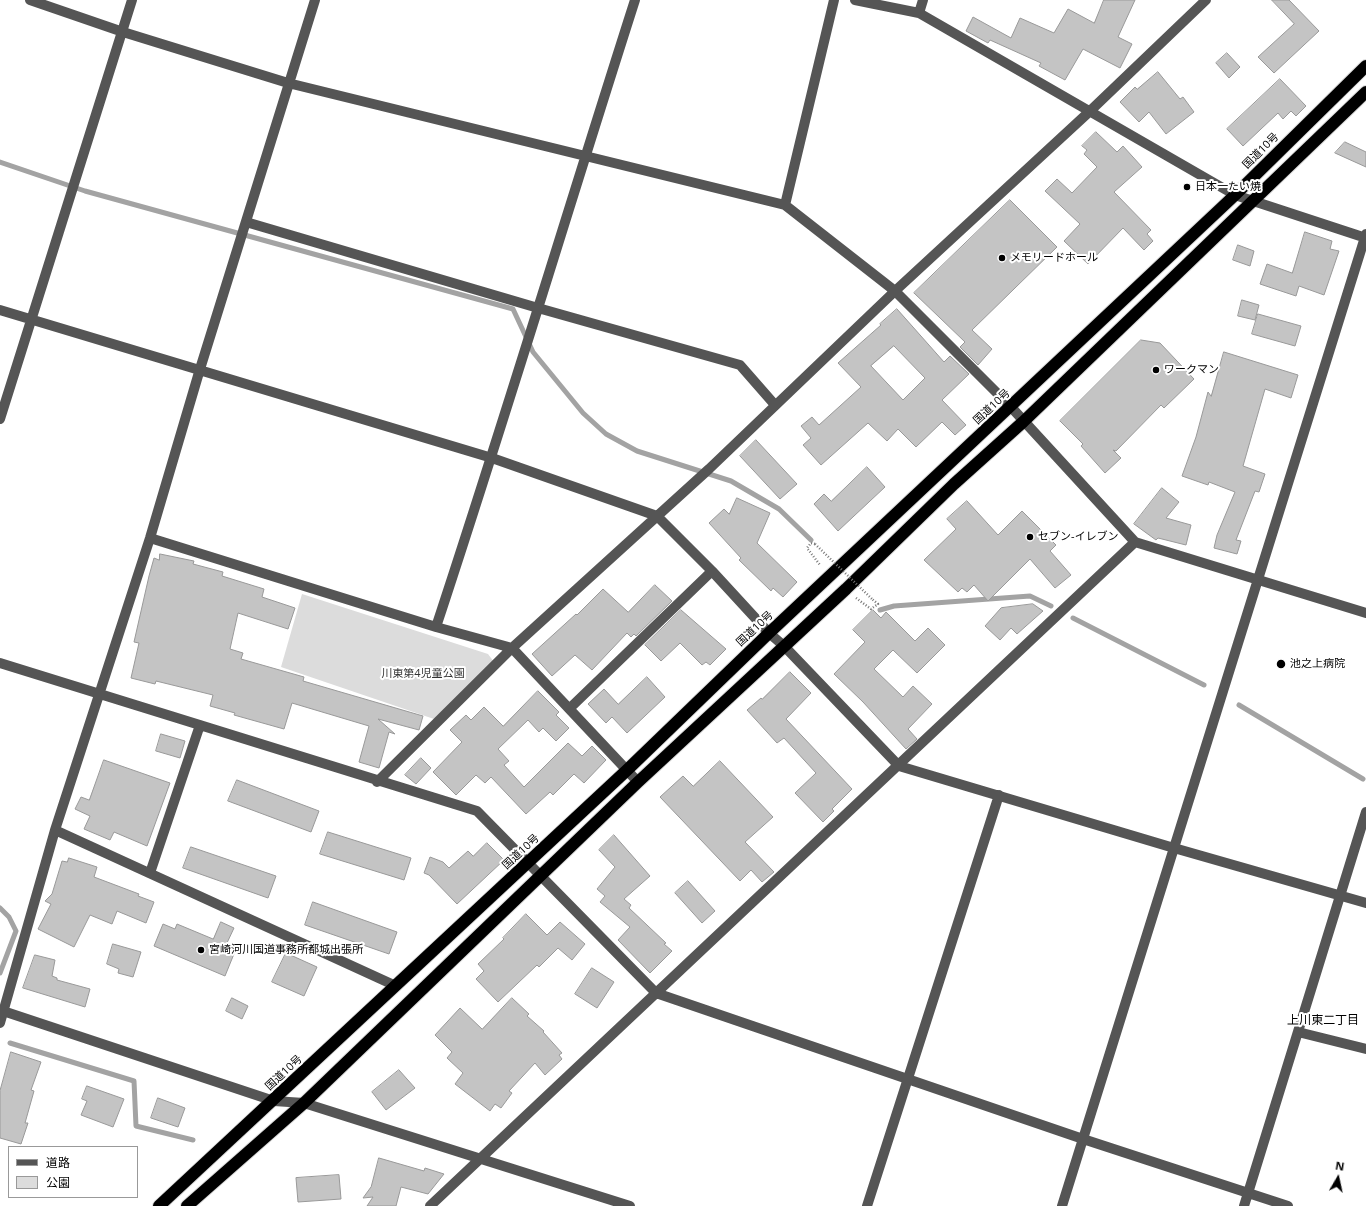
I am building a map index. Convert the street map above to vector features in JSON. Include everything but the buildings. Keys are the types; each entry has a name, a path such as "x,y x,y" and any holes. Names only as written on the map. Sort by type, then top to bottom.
{"highway":[{"name":"国道10号","path":"159,1206 274,1101 626,771 769,633 830,578 1011,408 1235,195 1366,66"},
{"path":"187,1206 304,1103 638,782 846,590 954,484 1023,422 1366,92"}],"street":[{"path":"30,0 123,32 288,83 785,205 896,291 1011,408 1135,542 1366,614"},
{"path":"0,419 132,0"},
{"path":"0,1023 2,1010 55,830 101,693 150,538 200,369 315,0"},
{"path":"436,627 492,458 585,155 635,0"},
{"path":"785,205 834,0"},
{"path":"855,0 919,13 1235,195 1366,237 1257,579 1062,1206"},
{"path":"919,13 923,0"},
{"path":"377,782 512,648 709,469 775,405 1089,112 1206,0"},
{"path":"246,222 536,312 740,365 775,405"},
{"path":"0,310 492,458 657,516 712,571 769,633 784,646 899,766 1174,848 1366,903"},
{"path":"150,538 436,627 512,648 570,708 626,771 638,782"},
{"path":"430,1206 899,766 1135,542"},
{"path":"570,708 712,571"},
{"path":"0,663 101,693 377,782 477,811 656,993 909,1078 1083,1139 1288,1206"},
{"path":"150,873 200,725"},
{"path":"867,1206 999,795"},
{"path":"1244,1206 1366,812"},
{"path":"55,830 396,986"},
{"path":"2,1010 274,1101 304,1103 630,1206"},
{"path":"1298,1032 1366,1049"}],"path":[{"path":"830,578 807,548 811,543 815,544 878,604 871,609 846,590"}],"green space":[{"name":"川東第4児童公園","path":"302,594 488,654 494,662 434,719 281,667"}],"waterway":[{"path":"0,162 85,191 513,309 533,352 583,413 606,434 637,451 731,481 779,509 811,540"},
{"path":"880,610 894,606 1030,596 1051,606"},
{"path":"1073,618 1204,685"},
{"path":"1239,705 1363,779"},
{"path":"0,908 9,917 16,931 0,973"},
{"path":"10,1043 134,1081 136,1126 193,1140"}],"place":[{"name":"日本一たい焼","path":"1187,187"},
{"name":"メモリードホール","path":"1002,258"},
{"name":"ワークマン","path":"1156,370"},
{"name":"セブン-イレブン","path":"1030,537"},
{"name":"池之上病院","path":"1281,664"},
{"name":"宮崎河川国道事務所都城出張所","path":"201,950"}],"district":[{"name":"上川東二丁目","path":"1323,1021"}]}
